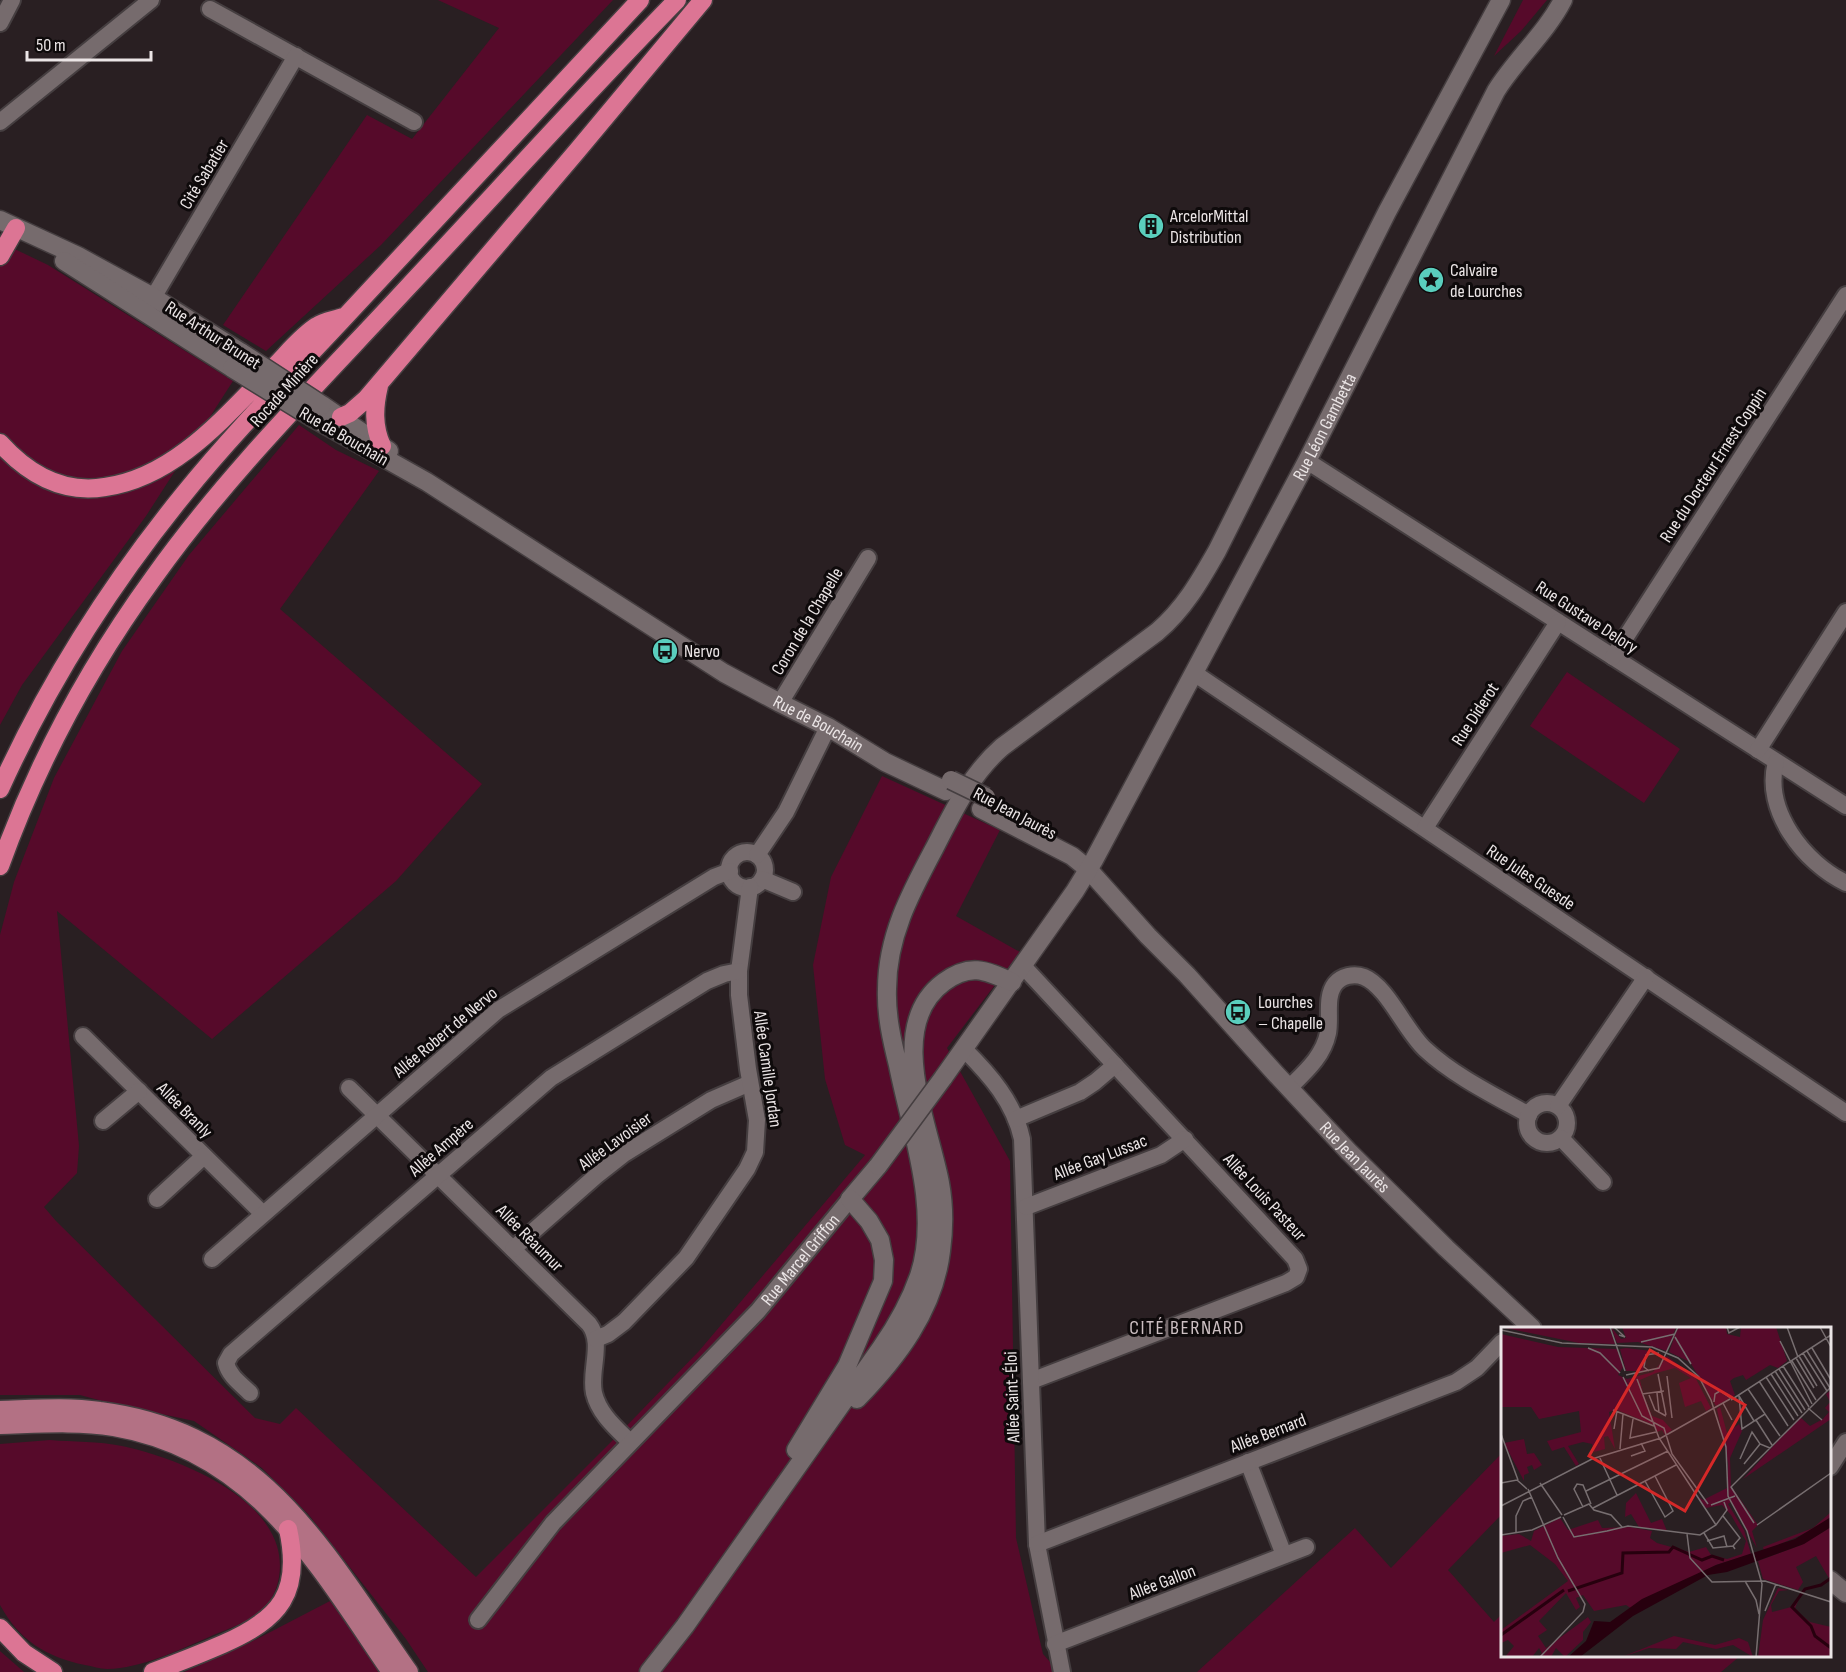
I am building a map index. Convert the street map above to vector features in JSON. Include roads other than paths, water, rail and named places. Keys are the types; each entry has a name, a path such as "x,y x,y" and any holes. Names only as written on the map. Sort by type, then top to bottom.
{"highway":[{"name":"Rocade Minière","path":"0,789 17,753 79,640 138,552 203,471 640,0"},
{"name":"Rocade Minière","path":"0,866 39,771 75,703 124,620 174,549 213,500 278,427 677,0"},
{"path":"341,417 358,407 379,384 703,0"},
{"path":"0,256 8,224"},
{"path":"0,443 28,469 62,486 98,488 136,479 159,469 181,454 318,325 346,316"},
{"path":"379,384 375,419 382,446"},
{"path":"0,763 17,753"},
{"path":"153,1672 244,1635 269,1618 290,1585 293,1561 288,1529"},
{"path":"0,1628 24,1653 53,1672"}],"main road":[{"path":"0,1410 80,1409 133,1416 182,1432 227,1456 268,1486 300,1521 337,1569 409,1672"},
{"path":"0,1425 50,1423 92,1425 129,1431 161,1440 203,1459 232,1477 256,1496 288,1529 319,1567 391,1672"}],"street":[{"path":"0,23 12,0"},
{"path":"0,122 151,0"},
{"path":"649,1672 685,1626 898,1323 914,1290 923,1258 927,1218 923,1184 895,1051 886,990 892,940 909,897 956,807 989,759 1157,632 1190,597 1217,551 1387,212 1502,0"},
{"name":"Rue Léon Gambetta","path":"1091,865 1307,461 1496,91 1512,67 1553,17 1563,0"},
{"path":"210,9 414,122"},
{"name":"Cité Sabatier","path":"149,304 296,57"},
{"name":"Rue Arthur Brunet","path":"8,224 78,256 237,360"},
{"name":"Rue du Docteur Ernest Coppin","path":"1613,657 1846,295"},
{"name":"Rue de Bouchain","path":"237,360 318,415 427,482 688,650 780,704 828,727 885,762 949,785 1091,865"},
{"path":"318,415 341,417 427,482"},
{"name":"Rue Gustave Delory","path":"1307,461 1846,806"},
{"name":"Coron de la Chapelle","path":"780,704 868,558"},
{"path":"1758,750 1846,612"},
{"name":"Rue Diderot","path":"1425,828 1558,621"},
{"name":"Rue Jules Guesde","path":"1194,673 1846,1113"},
{"path":"757,855 780,822 828,727"},
{"path":"1776,762 1773,782 1782,817 1792,836 1810,859 1829,874 1846,883"},
{"path":"756,883 764,865 757,855 749,852 737,855 731,862 730,871 736,884 756,883 793,892"},
{"name":"Rue Marcel Griffon","path":"478,1620 542,1536 763,1305 878,1166 1023,966 1091,865"},
{"name":"Rue Jean Jaurès","path":"1091,865 1140,912 1187,975 1289,1088 1523,1326"},
{"name":"Allée Robert de Nervo","path":"212,1259 508,1003 714,877 730,871"},
{"name":"Allée Camille Jordan","path":"596,1339 608,1334 624,1322 678,1268 747,1169 755,1152 758,1131 741,1020 739,971 756,883"},
{"name":"Allée Louis Pasteur","path":"1023,966 1295,1258 1299,1269 1296,1277 1286,1283 1032,1381"},
{"path":"814,1444 890,1363 920,1318 936,1277 941,1251 942,1197 914,1061 914,1031 919,1012 929,995 937,988 953,976 969,970 984,970 1011,982"},
{"name":"Allée Ampère","path":"250,1393 230,1373 226,1363 231,1354 438,1175 560,1072 707,981 739,971"},
{"path":"1289,1088 1311,1067 1325,1043 1330,992 1333,986 1343,978 1357,975 1377,986 1417,1041 1433,1056 1477,1086 1529,1115"},
{"path":"1558,1107 1646,977"},
{"name":"Allée Branly","path":"83,1036 263,1214"},
{"name":"Allée Saint-Éloi","path":"964,1049 994,1082 1016,1119 1023,1148 1037,1544 1062,1672"},
{"path":"1016,1119 1080,1092 1115,1065"},
{"name":"Allée Lavoisier","path":"513,1249 624,1154 711,1100 750,1083"},
{"name":"Allée Réaumur","path":"349,1088 590,1324 596,1339"},
{"name":"Allée Branly","path":"104,1121 139,1091"},
{"path":"1543,1104 1558,1107 1563,1112 1567,1127 1561,1138 1548,1143 1538,1141 1529,1130 1529,1115 1536,1107 1543,1104"},
{"path":"1561,1138 1603,1182"},
{"name":"Allée Gay Lussac","path":"1026,1206 1161,1155 1185,1139"},
{"name":"Allée Branly","path":"157,1199 204,1156"},
{"path":"751,1531 799,1445 842,1376 884,1281 884,1260 880,1240 850,1199"},
{"path":"596,1339 593,1375 596,1399 605,1415 630,1442"},
{"name":"Allée Bernard","path":"1037,1544 1456,1382 1477,1368 1501,1344"},
{"path":"1831,1465 1846,1442"},
{"path":"1248,1462 1284,1555"},
{"name":"Allée Gallon","path":"1055,1644 1306,1547"},
{"path":"1831,1582 1846,1593"}],"place":[{"name":"ArcelorMittal Distribution","path":"1151,226"},
{"name":"Calvaire de Lourches","path":"1431,280"},
{"name":"Nervo","path":"665,651"},
{"name":"Lourches – Chapelle","path":"1238,1012"}],"district":[{"name":"CITÉ BERNARD","path":"1187,1327"}]}
